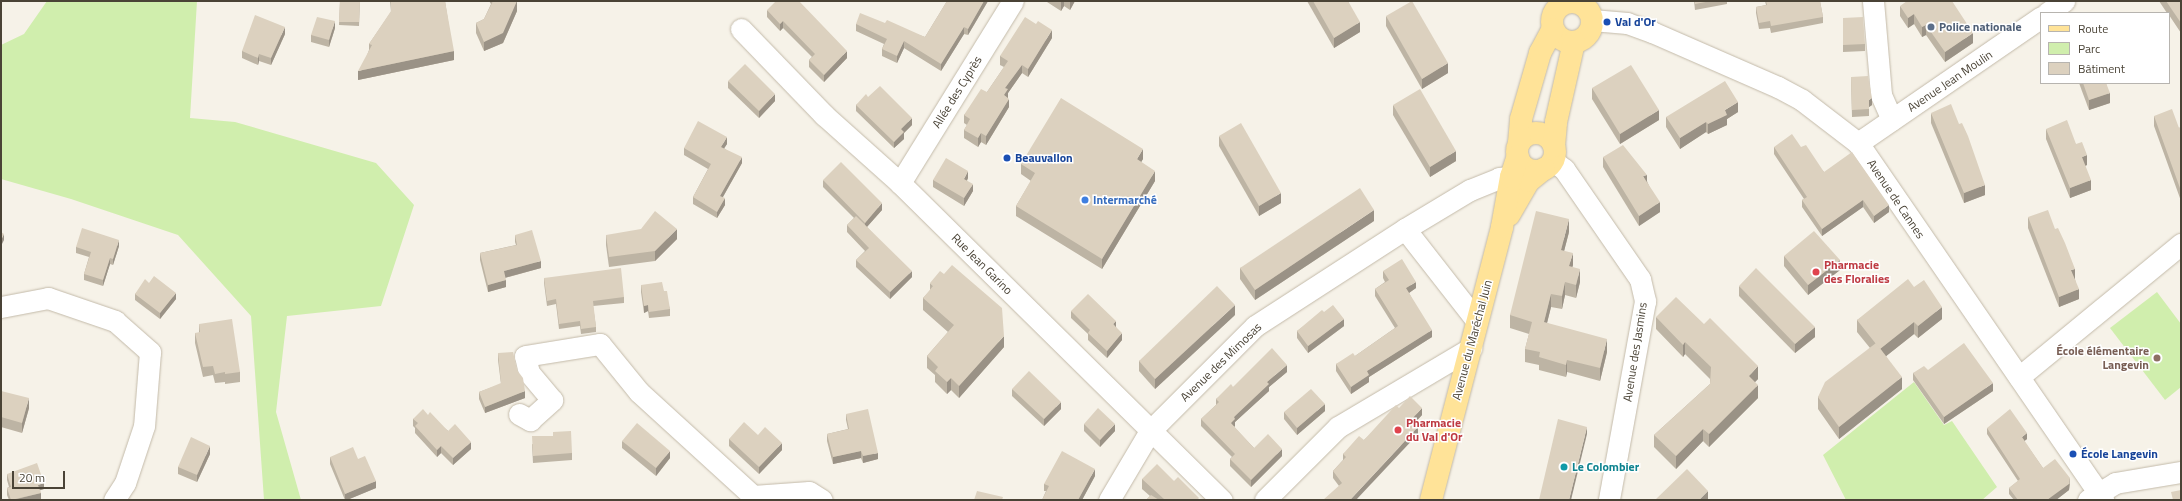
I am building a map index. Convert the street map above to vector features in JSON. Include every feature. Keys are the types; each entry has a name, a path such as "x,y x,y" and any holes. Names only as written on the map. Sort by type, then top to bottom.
{"main road":[{"path":"1539,1 1552,24 1561,39 1574,42 1585,37 1592,20 1587,8 1575,2 1568,1 1558,7 1552,24"},
{"name":"Avenue du Maréchal Juin","path":"1431,500 1502,227 1516,159 1521,119 1540,53 1552,24"},
{"path":"1551,159 1556,122 1574,42"},
{"path":"1535,132 1547,136 1551,159 1528,169 1516,159 1523,138 1535,132"},
{"name":"Avenue du Maréchal Juin","path":"1502,227 1528,182 1551,159"}],"street":[{"name":"Allée des Cyprès","path":"900,183 1013,1"},
{"path":"1873,1 1881,95 1892,120"},
{"path":"2048,12 2064,1"},
{"name":"Avenue Jean Moulin","path":"1858,144 2040,18"},
{"name":"Avenue de Cannes","path":"1592,20 1627,23 1652,32 1778,87 1802,100 1858,144 2019,377 2097,498"},
{"name":"Rue Jean Garino","path":"741,28 824,115 900,183 1150,431 1222,500"},
{"name":"Avenue des Mimosas","path":"1109,500 1150,431 1255,326 1405,229 1470,190 1499,178 1516,159"},
{"name":"Avenue des Jasmins","path":"1551,159 1564,169 1640,279 1645,301 1609,500"},
{"path":"1405,229 1477,321"},
{"path":"2019,377 2181,244"},
{"path":"1,307 48,298 115,321 150,352 144,426 125,483 114,500"},
{"path":"519,414 530,420 552,400 529,373 526,356 600,344 639,392 753,496 809,492 822,500"},
{"path":"1265,500 1338,427 1471,348"},
{"path":"2097,498 2126,480 2181,472"}],"green space":[{"path":"47,1 197,1 190,118 235,122 376,163 414,205 381,306 287,316 276,412 301,500 264,500 251,316 178,235 71,199 1,179 1,45 24,34"},
{"name":"École élémentaire Langevin","path":"2157,292 2181,324 2181,387 2165,400 2110,328"},
{"path":"1914,382 1944,425 1952,421 1997,487 1982,500 1846,500 1823,455"}],"building":[{"path":"340,1 360,1 359,22 339,22"},
{"path":"391,1 445,1 454,51 358,71 372,45 369,44 391,11"},
{"path":"493,1 517,1 503,33 484,42 476,23 484,19"},
{"path":"776,1 799,1 847,51 824,75 809,60 815,54 783,21 780,24 767,10"},
{"path":"947,1 984,1 968,29 964,27 941,64 904,41 897,56 882,49 887,39 856,24 860,13 885,23 887,20 925,37"},
{"path":"1313,1 1348,1 1360,22 1334,38"},
{"path":"1412,1 1448,63 1422,79 1386,16"},
{"path":"1695,1 1711,1 1695,4"},
{"path":"1766,1 1820,1 1823,17 1771,26 1770,21 1759,23 1756,7 1767,5"},
{"path":"1907,1 1952,1 1973,33 1945,52 1926,25 1922,27 1914,14 1908,18 1900,6"},
{"path":"2166,1 2181,1 2181,23"},
{"path":"255,15 285,27 271,58 259,54 258,58 242,51"},
{"path":"317,17 335,21 329,40 311,35"},
{"path":"1025,17 1036,24 1038,21 1052,30 1028,69 1022,65 1005,88 1008,89 1004,95 1009,99 986,136 981,133 978,138 964,130 970,119 964,115 981,89 987,92 1008,61 1000,56"},
{"path":"1863,17 1865,44 1843,45 1843,18"},
{"path":"745,64 775,94 759,111 728,81"},
{"path":"1631,65 1659,110 1620,134 1592,88"},
{"path":"1868,76 1872,98 1869,100 1869,109 1852,110 1851,77"},
{"path":"1725,81 1738,102 1725,110 1727,115 1708,124 1706,122 1680,138 1666,117"},
{"path":"2083,84 2106,84 2110,93 2089,100"},
{"path":"880,86 912,118 901,129 904,132 894,142 856,105 866,94 868,97"},
{"path":"1420,89 1456,151 1430,167 1393,105"},
{"name":"Intermarché","path":"1061,98 1143,149 1137,159 1155,171 1102,259 1016,206 1035,173 1021,164"},
{"path":"1951,104 1959,124 1962,123 1968,136 1985,185 1964,193 1931,113"},
{"path":"2172,109 2179,128 2181,127 2181,191 2154,116"},
{"path":"2067,120 2076,144 2082,142 2087,155 2082,157 2091,180 2070,188 2046,129"},
{"path":"698,121 727,137 721,147 742,157 720,196 725,198 717,212 693,197 711,164 684,148"},
{"path":"1241,123 1281,193 1259,206 1219,136"},
{"path":"1792,134 1801,147 1806,145 1824,172 1852,152 1889,205 1874,216 1863,200 1822,229 1802,200 1807,197 1774,147"},
{"path":"1623,145 1647,175 1643,176 1660,202 1639,216 1603,157"},
{"path":"946,158 968,171 964,179 973,184 964,198 933,180"},
{"path":"841,162 882,203 865,223 823,180"},
{"path":"1360,188 1374,210 1255,290 1240,268"},
{"path":"2048,210 2055,229 2058,228 2065,243 2075,269 2071,270 2079,289 2059,297 2028,217"},
{"path":"655,211 677,229 655,251 609,257 606,235 641,229"},
{"path":"1536,211 1569,219 1561,250 1573,253 1569,266 1580,269 1576,285 1565,282 1562,296 1551,294 1544,322 1607,339 1600,368 1567,360 1566,365 1539,357 1540,352 1525,349 1532,322 1510,315"},
{"path":"856,216 912,271 890,292 856,260 869,248 847,225"},
{"path":"82,228 119,240 113,259 110,258 103,280 84,274 91,252 76,247"},
{"path":"532,230 541,261 504,271 506,280 488,285 480,253 517,245 515,235"},
{"path":"1814,231 1840,260 1808,285 1784,256"},
{"path":"1,232 4,234 1,240"},
{"path":"1402,259 1416,282 1406,288 1432,330 1367,371 1369,375 1351,387 1336,364 1353,353 1355,356 1398,326 1375,289 1389,280 1383,271"},
{"path":"952,265 1002,308 1004,336 959,386 951,378 947,382 935,371 938,367 927,356 954,325 923,298 933,286 930,283 940,271 944,274"},
{"path":"621,268 624,297 593,301 596,327 581,329 580,321 559,324 556,299 547,301 544,278"},
{"path":"1756,268 1815,327 1795,344 1739,286"},
{"path":"154,276 176,293 160,313 135,294 145,279 149,283"},
{"path":"1908,279 1914,287 1924,280 1942,307 1918,326 1914,322 1880,349 1857,320"},
{"path":"662,282 664,291 667,291 670,309 649,312 648,305 644,306 641,285"},
{"path":"1217,286 1235,305 1155,379 1139,361"},
{"path":"1088,294 1116,321 1113,324 1122,333 1107,351 1088,333 1090,330 1071,311"},
{"path":"1676,297 1704,324 1710,318 1758,366 1749,376 1758,385 1709,434 1703,429 1676,456 1654,435 1710,384 1711,367 1685,342 1683,345 1656,317"},
{"path":"1333,305 1344,319 1308,346 1297,331 1322,310 1324,312"},
{"path":"232,319 240,372 215,374 213,366 203,367 195,333 200,332 199,324"},
{"path":"1876,343 1902,377 1839,427 1818,397 1825,382"},
{"path":"1964,343 1993,383 1944,417 1913,373 1924,366 1928,370"},
{"path":"1272,348 1287,365 1267,382 1269,384 1234,417 1235,419 1231,423 1254,448 1268,434 1282,449 1251,480 1230,459 1235,454 1201,419 1219,402 1216,399 1231,384 1233,387"},
{"path":"513,352 517,370 523,378 525,391 485,407 479,392 501,383 498,353"},
{"path":"1029,371 1061,402 1044,419 1012,389"},
{"path":"1311,389 1325,404 1297,428 1284,412"},
{"path":"1,391 29,398 22,423 1,417"},
{"path":"1410,396 1422,408 1411,420 1418,427 1350,500 1323,500 1342,483 1333,471 1346,457 1343,454 1359,436 1364,440 1396,405 1399,408"},
{"path":"1098,408 1115,424 1100,440 1084,424"},
{"path":"423,409 428,415 430,412 448,431 455,424 471,442 453,458 441,446 437,450 415,426 418,423 413,419"},
{"path":"868,409 878,453 863,456 861,451 833,457 827,434 849,429 846,414"},
{"path":"2010,409 2027,433 2022,437 2043,468 2055,459 2070,478 2069,484 2047,500 2018,500 2009,488 2020,479 1987,428"},
{"name":"Le Colombier","path":"1558,419 1587,427 1569,500 1539,500"},
{"path":"744,422 758,435 765,427 782,443 759,467 729,439"},
{"path":"637,423 670,451 656,468 622,441"},
{"path":"571,431 572,453 533,456 532,436 553,436 553,432"},
{"path":"191,437 210,446 197,475 178,467"},
{"path":"353,447 358,459 365,456 376,481 345,494 330,457"},
{"path":"1062,451 1095,469 1078,500 1042,500 1049,486 1044,484"},
{"path":"37,463 44,483 38,485 41,493 11,500 7,488 11,487 7,474"},
{"path":"1157,464 1174,481 1178,477 1199,498 1197,500 1163,500 1164,499 1142,479"},
{"path":"1687,469 1708,491 1699,500 1655,500"},
{"path":"2181,490 2181,500 2173,500 2171,492"},
{"path":"977,491 1003,497 1002,500 974,500"},
{"path":"1151,495 1159,500 1146,500"}],"place":[{"name":"Val d'Or","path":"1607,22"},
{"name":"Police nationale","path":"1931,27"},
{"name":"Beauvallon","path":"1007,158"},
{"name":"Intermarché","path":"1085,200"},
{"name":"Pharmacie des Floralies","path":"1816,272"},
{"name":"École élémentaire Langevin","path":"2157,358"},
{"name":"Pharmacie du Val d'Or","path":"1398,430"},
{"name":"École Langevin","path":"2073,454"},
{"name":"Le Colombier","path":"1564,467"}]}
